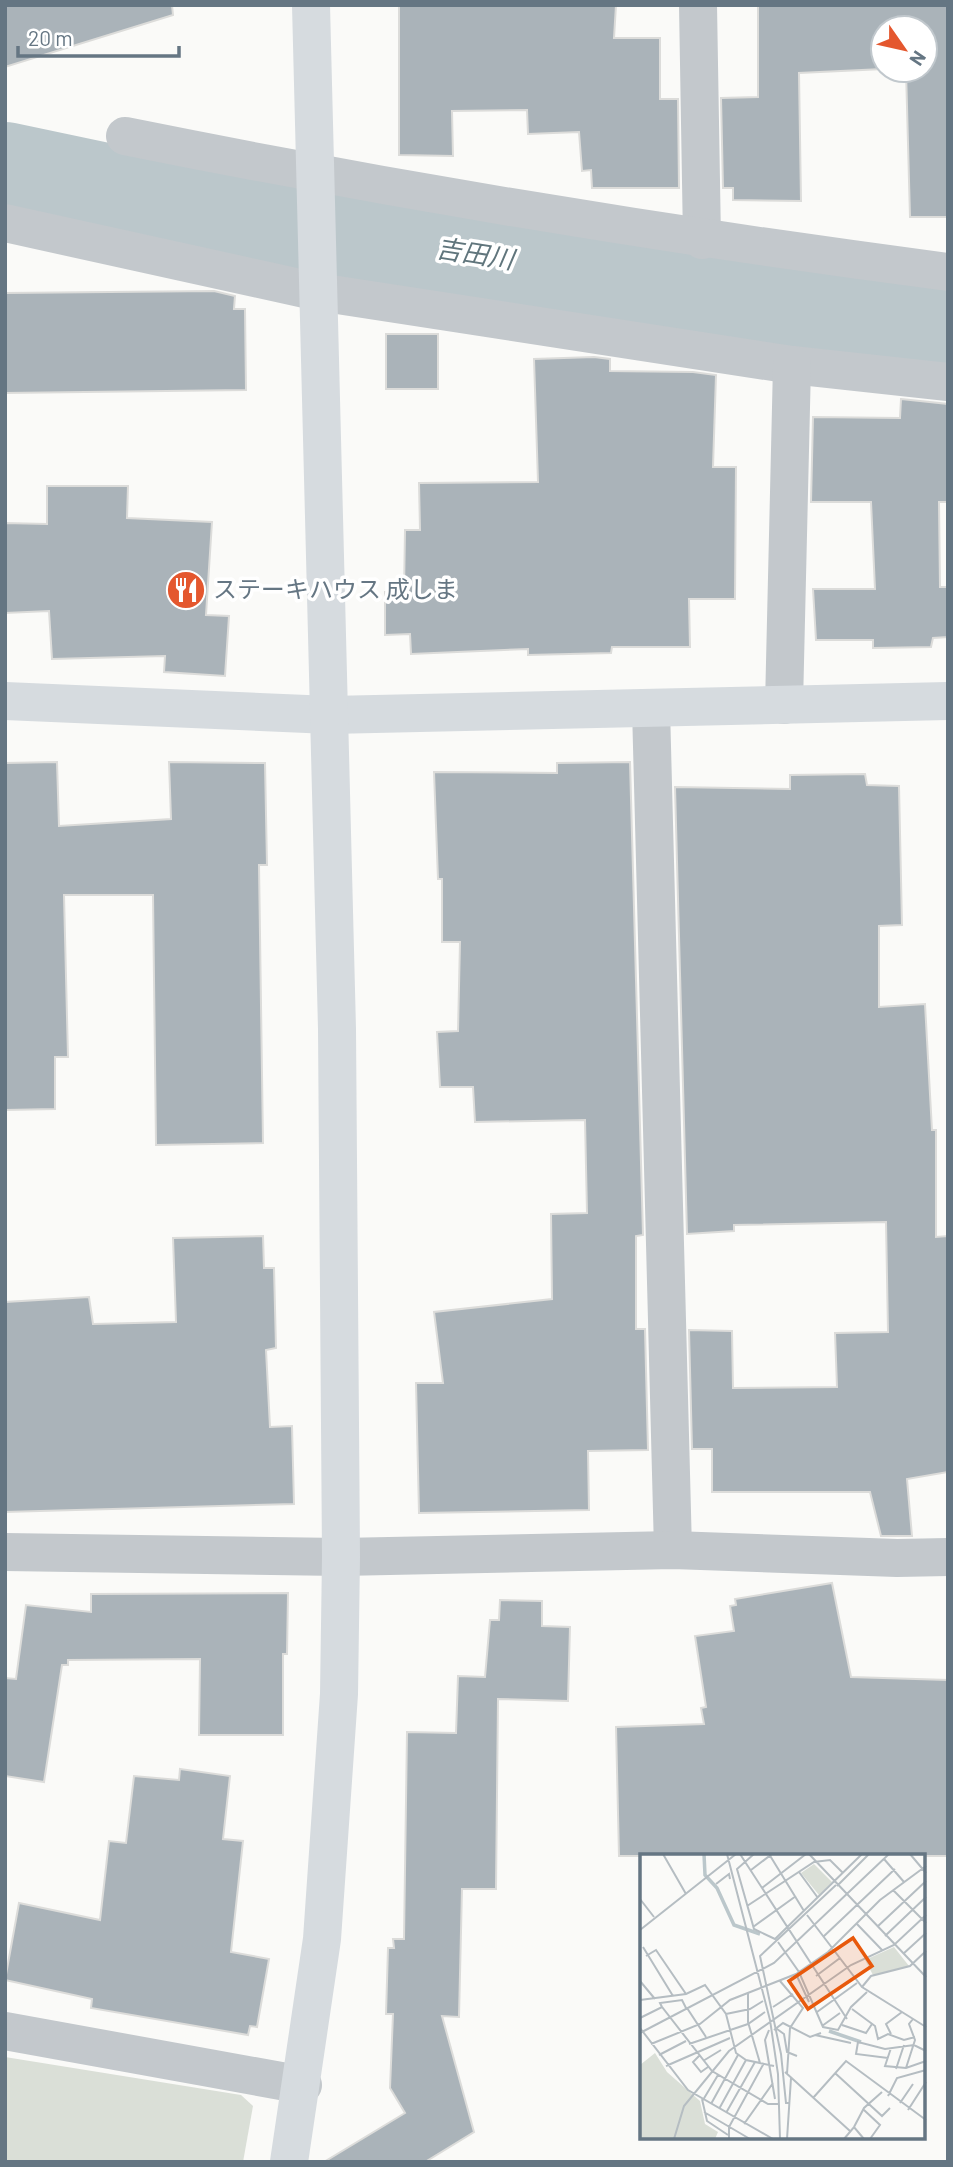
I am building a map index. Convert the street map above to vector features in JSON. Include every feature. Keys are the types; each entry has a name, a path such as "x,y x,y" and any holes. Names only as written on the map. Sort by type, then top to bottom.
{"street":[{"path":"289,2162 303,2085 322,1940 333,1804 341,1558 341,1291 312,5"},
{"path":"698,5 702,240"},
{"path":"125,136 316,175 702,240 948,272"},
{"path":"5,223 318,292 792,365 948,382"},
{"path":"784,705 792,365"},
{"path":"5,701 330,715 948,701"},
{"path":"651,708 673,1550"},
{"path":"5,1552 341,1558 673,1550 897,1558 948,1556"},
{"path":"5,2031 303,2085"}],"shaded area":[{"path":"5,2057 241,2095 253,2106 243,2162 5,2162"}],"building":[{"path":"5,5 172,5 173,15 5,67"},
{"path":"399,5 616,5 614,38 660,38 660,99 678,99 679,188 592,188 591,170 582,171 579,132 528,134 527,110 452,111 453,156 399,155"},
{"path":"758,5 948,5 948,217 910,217 906,84 939,84 939,14 869,14 869,70 799,73 801,201 733,200 733,188 723,188 721,98 758,97"},
{"path":"214,291 235,296 234,309 245,309 246,390 5,393 5,293"},
{"path":"386,334 438,334 438,389 386,389"},
{"path":"534,359 610,359 610,371 693,372 716,375 713,467 736,467 735,599 689,599 690,647 612,647 611,653 528,655 528,649 411,654 410,634 385,635 385,592 404,591 405,530 420,530 419,483 538,482"},
{"path":"901,399 948,404 948,502 939,502 940,587 948,587 948,637 933,638 931,647 873,648 873,640 816,640 813,589 875,589 871,502 811,502 813,417 900,418"},
{"path":"47,486 128,486 127,518 212,522 206,615 229,616 225,676 164,672 165,656 52,659 49,611 5,613 5,523 47,524"},
{"path":"57,762 59,826 171,819 169,762 265,763 267,865 259,865 263,1143 156,1145 153,895 64,895 68,1057 55,1057 55,1109 5,1110 5,763"},
{"path":"630,762 643,1235 636,1236 636,1329 645,1329 648,1450 588,1451 589,1510 419,1513 416,1383 443,1383 434,1312 552,1299 551,1214 587,1213 585,1120 475,1122 473,1087 440,1087 437,1032 458,1031 460,942 442,942 442,879 438,879 434,772 557,773 557,763"},
{"path":"865,774 867,785 899,786 902,925 879,926 879,1007 925,1004 932,1130 936,1130 936,1237 948,1236 948,1472 907,1479 912,1536 881,1536 870,1492 712,1492 712,1449 692,1449 689,1330 732,1331 733,1388 837,1387 835,1333 888,1332 886,1222 734,1225 734,1231 687,1234 675,787 790,789 790,775"},
{"path":"263,1236 264,1268 274,1268 276,1348 266,1350 270,1427 292,1426 294,1504 5,1512 5,1302 89,1297 93,1324 176,1322 173,1238"},
{"path":"832,1583 851,1677 948,1680 948,1856 619,1856 616,1727 704,1724 701,1708 706,1707 695,1636 734,1631 730,1606 736,1605 735,1599"},
{"path":"288,1593 287,1654 283,1654 283,1735 199,1735 200,1659 68,1660 68,1665 62,1665 44,1782 5,1776 5,1678 16,1679 26,1605 91,1612 91,1594"},
{"path":"500,1600 542,1601 542,1626 570,1627 568,1701 498,1699 496,1889 462,1889 459,2017 442,2016 474,2132 425,2162 324,2162 405,2113 390,2088 393,2014 386,2014 388,1948 394,1948 393,1939 404,1939 407,1732 456,1733 458,1676 485,1677 490,1620 499,1620"},
{"path":"180,1769 230,1776 223,1839 243,1841 231,1952 269,1959 257,2027 250,2026 248,2035 91,2008 92,1999 5,1980 19,1903 100,1920 109,1841 126,1843 134,1776 179,1780"}],"waterway":[{"name":"吉田川","path":"5,170 223,216 948,326"}],"place":[{"name":"ステーキハウス 成しま","path":"186,590"}]}
